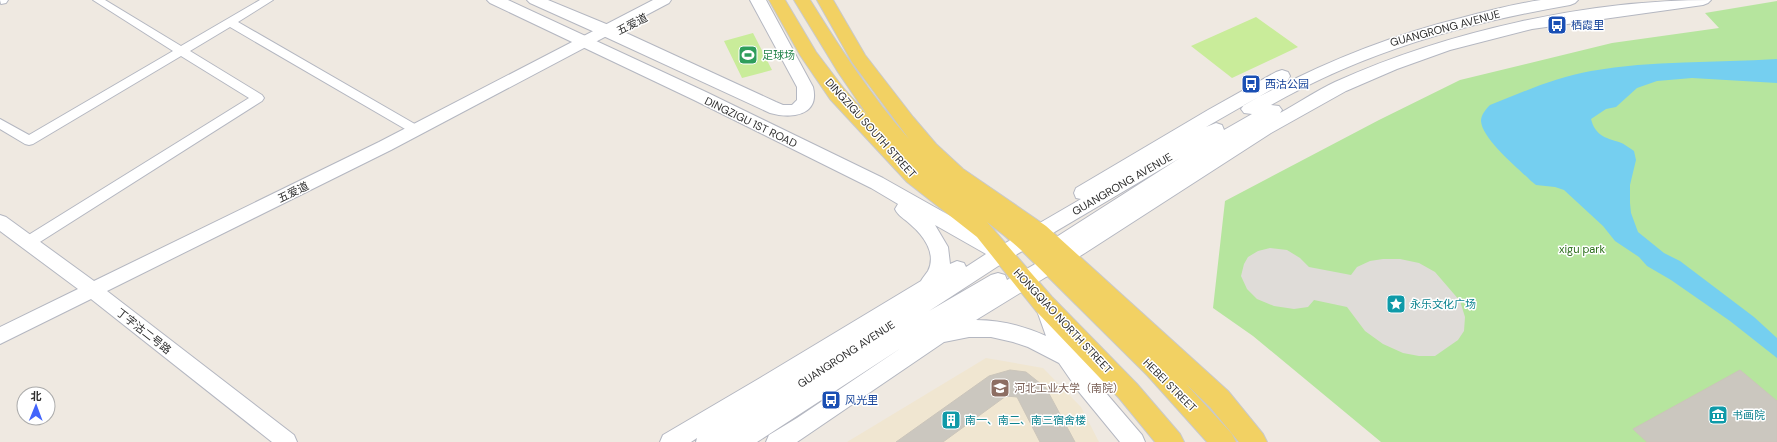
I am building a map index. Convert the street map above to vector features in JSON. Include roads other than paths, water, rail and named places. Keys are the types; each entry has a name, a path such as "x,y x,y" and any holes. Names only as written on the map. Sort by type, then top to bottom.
{"main road":[{"name":"DINGZIGU 1ST ROAD","path":"495,0 700,96 877,183 996,249"},
{"name":"DINGZIGU 1ST ROAD","path":"535,0 609,32 770,106 788,111 797,109 806,100 808,94 758,0"},
{"name":"DINGZIGU SOUTH STREET","path":"777,0 809,55 837,94 914,177 975,223 996,249"},
{"name":"DINGZIGU SOUTH STREET","path":"802,0 856,84 907,148 942,182 992,214 1027,233"},
{"path":"825,0 858,58 906,122 930,149 956,174 1027,233 1219,399 1254,442"},
{"path":"1027,233 1214,114 1299,67 1371,38 1403,27 1455,13 1516,0"},
{"name":"GUANGRONG AVENUE","path":"707,442 996,249 1116,188 1271,97 1352,58 1411,36 1521,8 1570,0"},
{"name":"GUANGRONG AVENUE","path":"738,442 887,346 967,298 1020,275 1052,256 1240,129 1274,109 1352,70 1413,46 1481,27 1547,13 1637,0"},
{"path":"1052,256 1265,129 1340,87 1392,66 1445,46 1532,24 1703,0"},
{"path":"851,171 912,215 930,233 937,246 940,262 936,275 929,285"},
{"name":"HONGQIAO NORTH STREET","path":"996,249 1044,304 1128,391 1171,442"},
{"path":"671,442 768,385 929,285 996,249"},
{"path":"1052,256 1116,329 1204,419 1223,442"},
{"path":"777,442 931,340 1020,275"},
{"path":"1044,304 1054,331 1067,357 1099,403 1134,442"},
{"path":"931,340 955,331 974,328 993,329 1028,338 1067,357 1128,391"}],"street":[{"path":"27,243 258,98 98,0"},
{"path":"0,123 29,141 268,0"},
{"name":"五爱道","path":"609,32 664,0"},
{"name":"五爱道","path":"0,336 416,130 583,42 609,32 678,0"},
{"path":"230,22 416,130"},
{"name":"丁字沽二号路","path":"0,222 92,290 287,442"}],"water":[{"path":"1777,59 1777,83 1692,78 1657,81 1637,88 1616,107 1606,109 1591,119 1595,129 1601,135 1621,143 1634,151 1636,160 1630,185 1630,203 1631,213 1638,232 1664,253 1680,261 1754,317 1777,338 1777,358 1730,321 1671,280 1647,266 1639,257 1615,241 1603,226 1564,190 1555,187 1536,185 1531,181 1487,136 1481,121 1485,110 1490,105 1540,85 1591,71 1614,67 1684,62"}],"place":[{"name":"栖霞里","path":"1557,25"},
{"name":"足球场","path":"748,55"},
{"name":"西沽公园","path":"1251,84"},
{"name":"永乐文化广场","path":"1396,304"},
{"name":"河北工业大学（南院）","path":"1000,388"},
{"name":"风光里","path":"831,400"},
{"name":"书画院","path":"1718,415"},
{"name":"南一、南二、南三宿舍楼","path":"951,420"}],"park label":[{"name":"xigu park","path":"1582,249"}]}
